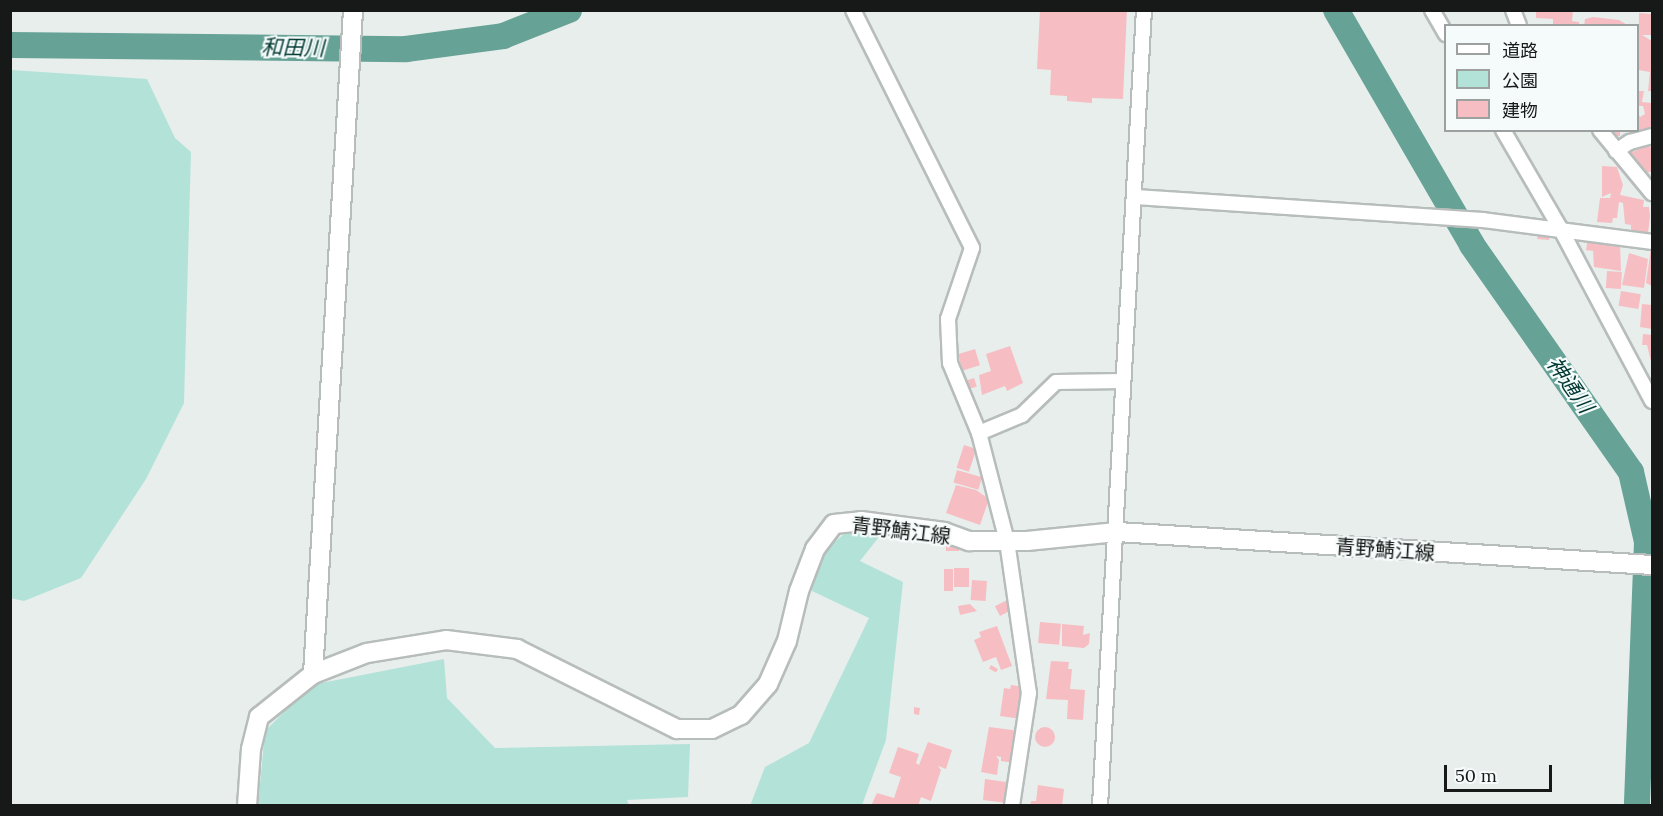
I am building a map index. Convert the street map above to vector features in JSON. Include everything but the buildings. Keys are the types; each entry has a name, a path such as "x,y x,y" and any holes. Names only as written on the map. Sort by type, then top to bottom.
{"main road":[{"path":"313,674 353,14"},
{"name":"青野鯖江線","path":"248,806 251,749 259,717 313,674 367,653 446,640 517,649 676,729 712,729 741,715 768,684 787,641 799,591 815,549 834,524 861,521 944,532 969,541 1007,542 1117,532 1644,564"}],"street":[{"path":"853,10 972,248 948,319 950,363 967,410 979,433 1007,542 1029,693 1012,806"},
{"path":"1100,806 1117,532 1123,381 1144,10"},
{"path":"1432,10 1444,30"},
{"path":"1504,132 1560,228 1653,401"},
{"path":"1602,132 1653,193"},
{"path":"1616,151 1630,142 1653,136"},
{"path":"1135,197 1474,219 1560,228 1653,242"},
{"path":"979,433 1022,416 1056,382 1123,381"},
{"path":"952,409 967,410"}],"green space":[{"path":"11,70 147,79 175,138 191,152 184,403 146,479 81,578 24,601 10,598"},
{"path":"848,531 882,533 860,561 903,582 886,740 862,805 750,806 765,767 809,743 869,618 812,591 816,557"},
{"path":"444,659 447,698 495,748 690,744 688,797 627,800 629,805 258,806 265,731 311,685"}],"waterway":[{"name":"和田川","path":"10,45 406,49 503,36 569,10"},
{"name":"神通川","path":"1336,10 1472,245 1631,472 1647,542 1637,806"}]}
